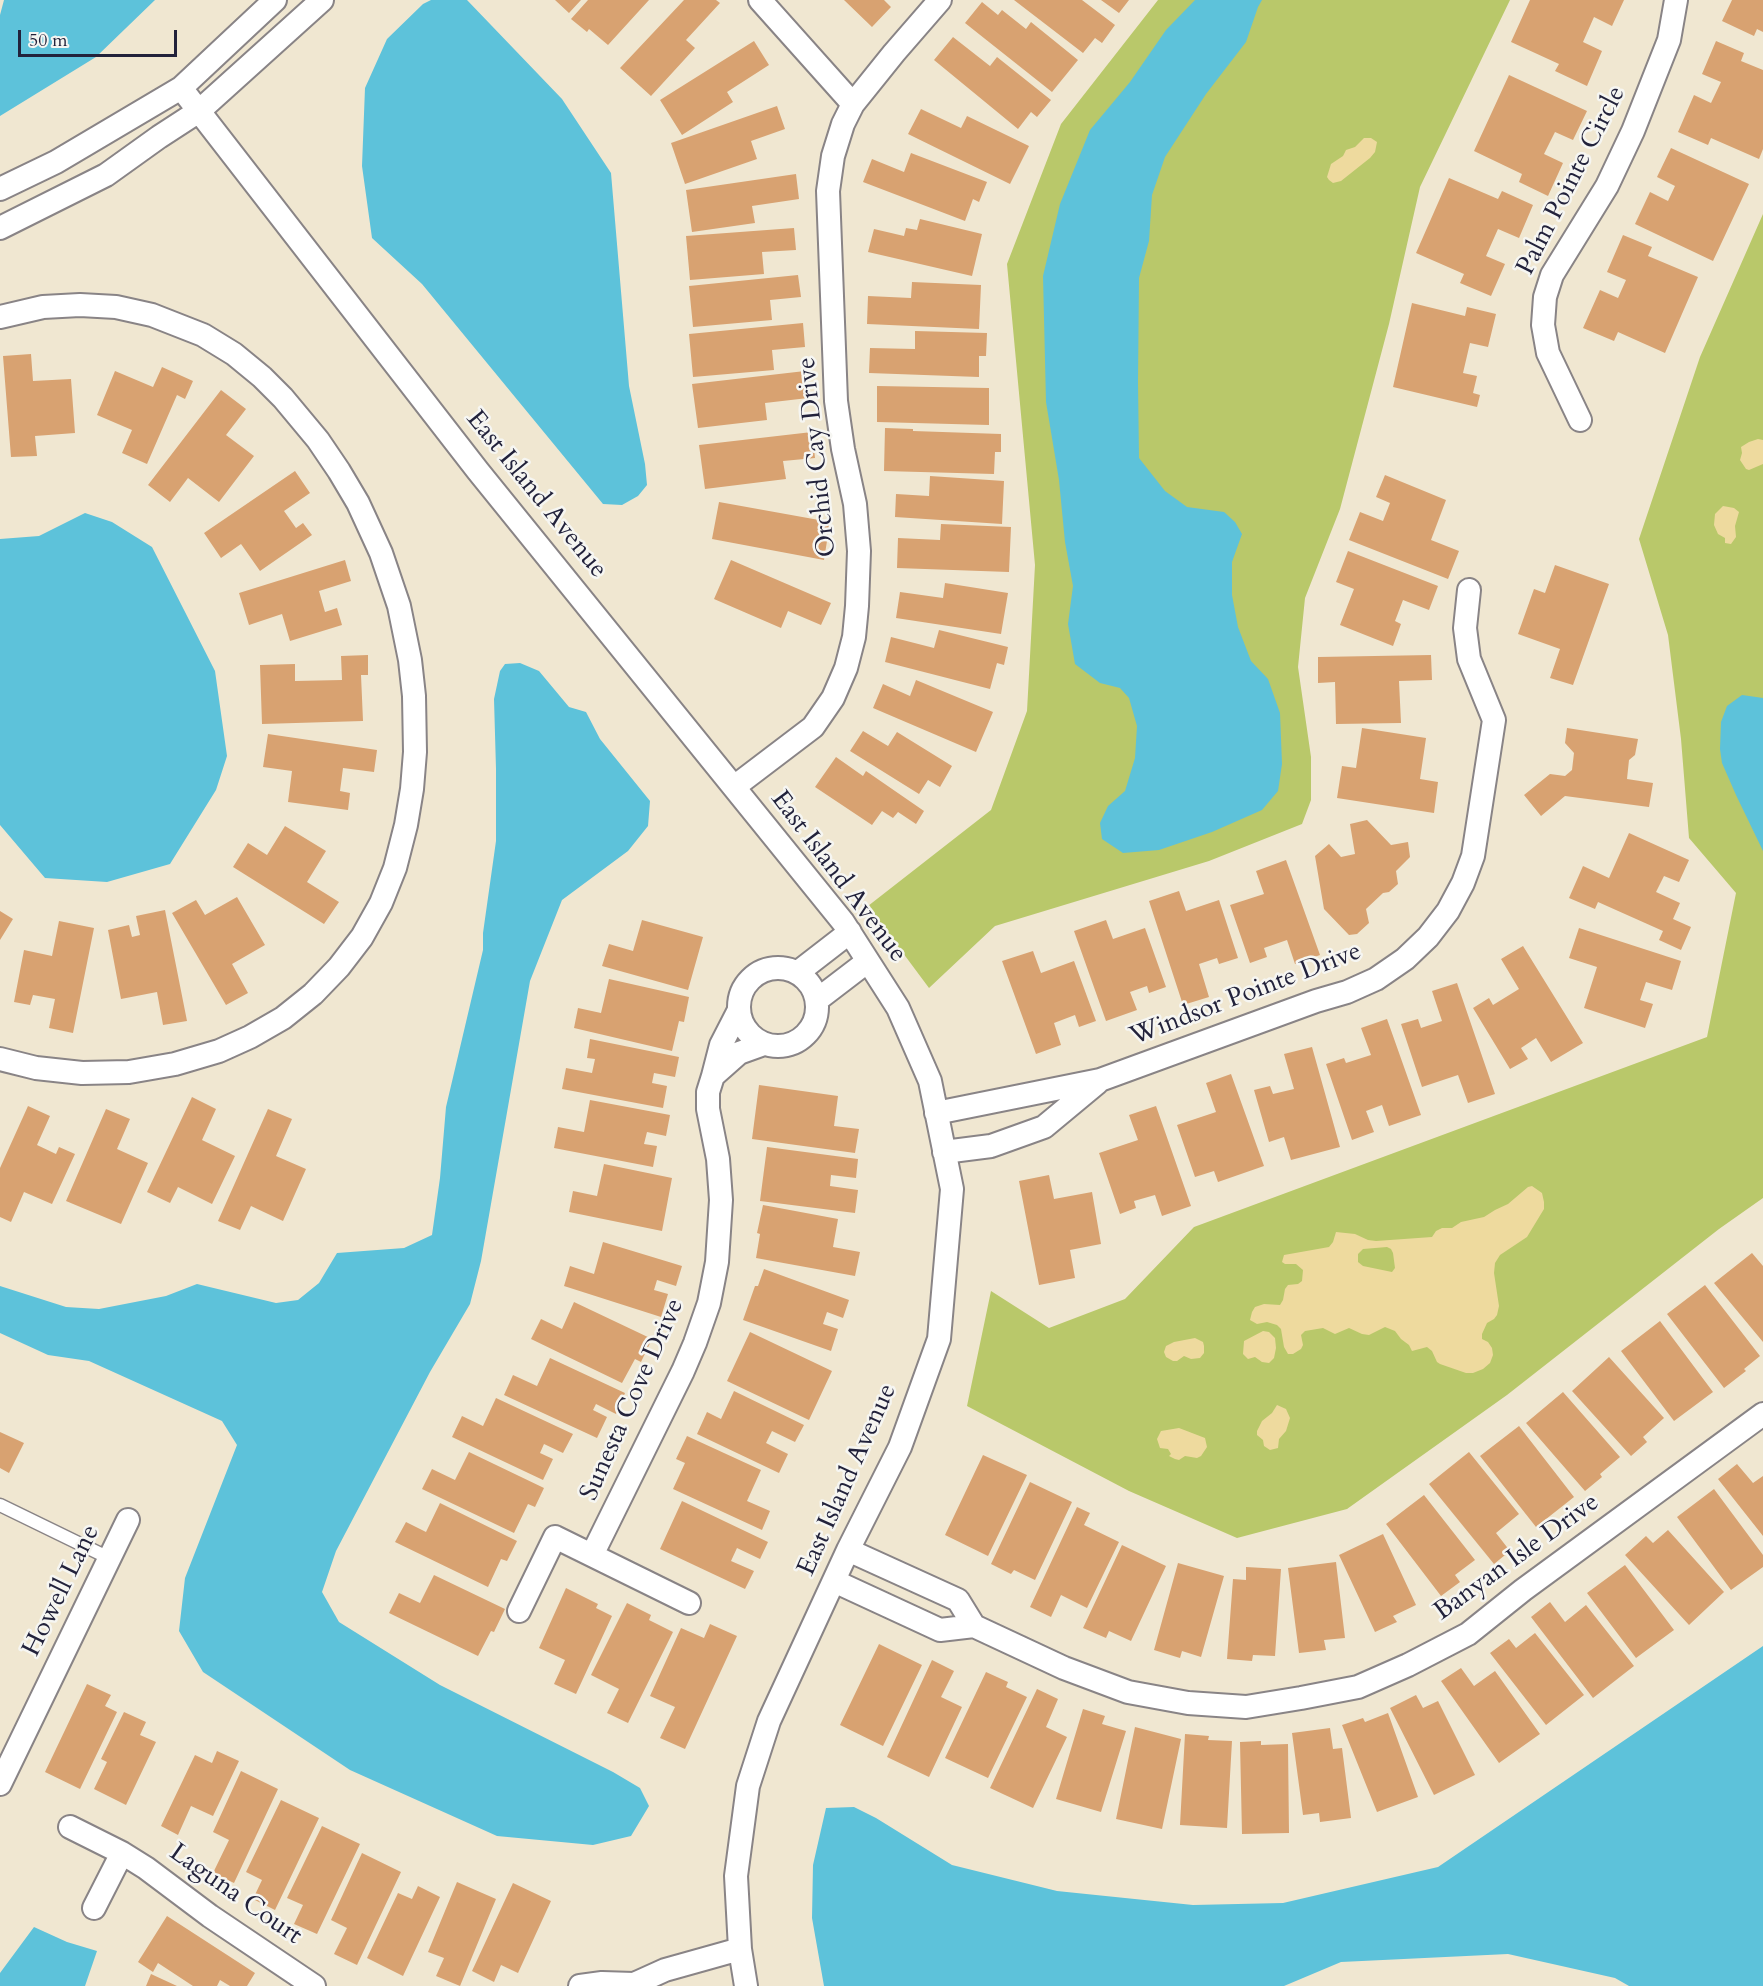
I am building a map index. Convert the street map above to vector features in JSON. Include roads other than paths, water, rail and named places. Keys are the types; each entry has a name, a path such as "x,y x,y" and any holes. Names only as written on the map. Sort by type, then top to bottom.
{"street":[{"path":"0,189 56,162 181,88 275,0"},
{"path":"0,228 106,175 199,111 322,0"},
{"path":"760,0 853,104"},
{"name":"Orchid Cay Drive","path":"734,787 813,727 833,698 846,668 854,637 859,551 855,504 836,401 828,191 832,156 853,104 940,0"},
{"name":"Palm Pointe Circle","path":"1580,420 1548,353 1543,325 1545,297 1552,275 1607,186 1633,131 1670,40 1676,0"},
{"name":"East Island Avenue","path":"181,88 478,471 849,932 898,1008 930,1081 952,1190 939,1339 900,1447 848,1550 769,1721 748,1786 736,1876 740,1948 746,1986"},
{"path":"0,317 43,307 80,305 116,307 152,315 203,335 234,354 283,398 318,440 339,471 358,503 381,553 399,606 410,660 414,696 415,752 406,825 396,868 381,903 362,936 339,967 313,994 283,1018 219,1051 175,1064 129,1072 82,1073 36,1068 0,1059"},
{"name":"Windsor Pointe Drive","path":"936,1113 1100,1080 1316,1001 1347,992 1376,979 1405,959 1448,911 1463,883 1473,856 1494,720 1469,659 1465,628 1469,590"},
{"path":"797,973 849,932"},
{"path":"817,1000 868,961"},
{"path":"782,969 797,973 812,987 817,1000 817,1014 813,1026 801,1040 777,1047 764,1044 753,1037 743,1023 739,1010 742,992 750,981 756,975 769,970 782,969"},
{"name":"Sunesta Cove Drive","path":"592,1556 696,1343 709,1303 717,1263 721,1200 718,1159 708,1109 708,1092 721,1046 739,1010"},
{"path":"713,1076 739,1053 764,1044"},
{"name":"Windsor Pointe Drive","path":"944,1152 991,1146 1044,1127 1100,1080"},
{"name":"Banyan Isle Drive","path":"974,1626 1064,1668 1128,1692 1188,1702 1246,1707 1358,1687 1408,1665 1468,1634 1523,1590 1763,1414"},
{"name":"Howell Lane","path":"0,1784 128,1520"},
{"path":"519,1611 555,1537 689,1603"},
{"path":"834,1581 940,1630 974,1626 958,1600 848,1550"},
{"name":"Laguna Court","path":"70,1827 122,1853 146,1868 300,1982"},
{"path":"94,1908 122,1853"},
{"path":"580,1986 602,1983 634,1985 665,1970 740,1948"}],"lane":[{"path":"0,1505 110,1558"}],"water":[{"path":"4,0 155,0 96,57 0,116 0,15"},
{"path":"431,0 467,0 562,99 611,173 629,386 647,485 638,496 622,505 603,504 422,284 372,238 362,166 365,88 387,39 423,4"},
{"path":"1195,0 1262,0 1246,42 1206,94 1165,157 1152,195 1149,241 1139,278 1139,458 1165,491 1187,507 1224,512 1235,522 1242,534 1232,562 1232,595 1238,627 1251,661 1268,679 1280,713 1282,764 1278,791 1262,810 1212,832 1159,850 1123,853 1102,839 1100,823 1108,806 1125,791 1135,758 1137,726 1129,698 1120,688 1100,683 1075,664 1068,624 1073,586 1046,402 1043,276 1060,204 1090,130 1130,82 1166,30"},
{"path":"85,513 112,522 152,547 215,671 227,756 216,790 170,864 107,882 45,878 0,825 0,539 39,536"},
{"path":"520,663 539,671 569,707 586,712 600,739 650,801 648,826 628,851 562,900 530,981 481,1261 470,1304 430,1372 336,1551 322,1592 339,1622 440,1685 613,1772 640,1788 649,1806 631,1836 593,1845 497,1836 350,1770 203,1672 179,1631 185,1578 237,1445 222,1421 89,1361 48,1355 0,1333 0,1286 66,1307 99,1309 166,1296 197,1284 276,1303 298,1300 319,1283 337,1253 404,1248 432,1235 446,1107 483,950 483,933 496,841 494,699 500,671 505,664"},
{"path":"1742,695 1763,698 1763,851 1722,763 1720,749 1721,722 1727,706"},
{"path":"1763,1646 1763,1986 1629,1986 1615,1978 1508,1954 1341,1962 1284,1986 824,1986 812,1918 813,1865 826,1808 854,1807 952,1865 1057,1891 1193,1905 1283,1903 1438,1867"},
{"path":"34,1927 67,1942 97,1951 85,1986 0,1986 0,1973"}]}
